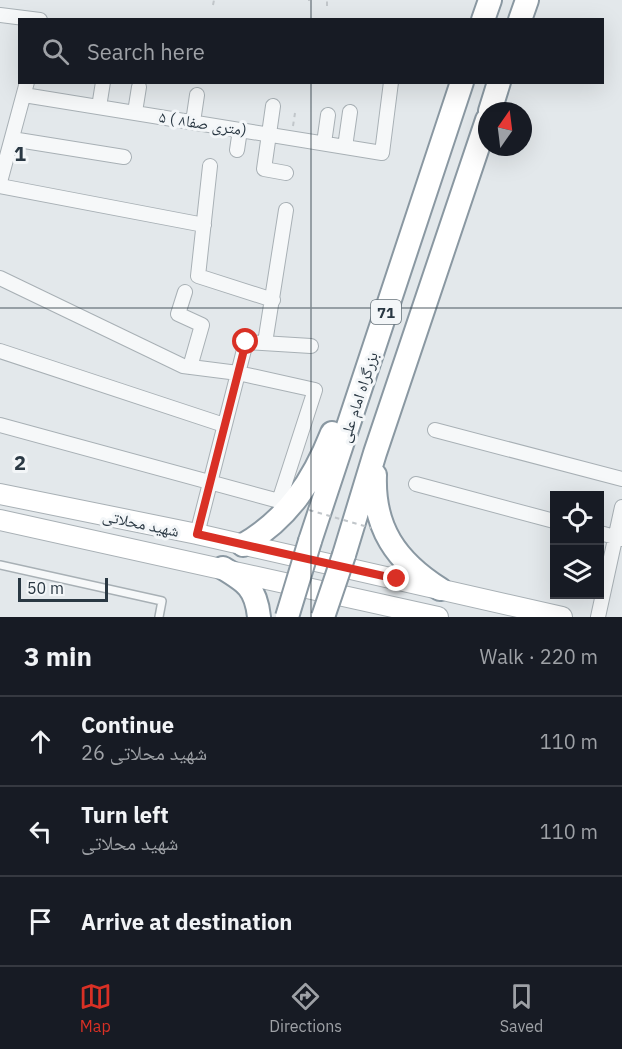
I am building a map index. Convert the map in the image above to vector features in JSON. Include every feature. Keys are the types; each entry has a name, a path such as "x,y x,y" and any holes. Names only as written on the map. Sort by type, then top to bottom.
{"highway":[{"path":"484,18 490,0"},
{"path":"521,18 527,0"},
{"name":"بزرگراه امام علی","path":"286,617 461,84"},
{"path":"493,102 498,84"},
{"name":"بزرگراه امام علی","path":"323,617 375,453 478,147"},
{"path":"243,545 265,532 273,524 303,491 316,471 339,415 373,312 399,272"},
{"path":"375,453 377,508 385,533 399,556 417,575 440,589"},
{"path":"223,568 247,583 257,601 259,617"}],"main road":[{"name":"شهید محلاتی","path":"0,494 197,534 562,617"},
{"name":"شهید محلاتی","path":"0,520 223,568 383,610 438,617"}],"street":[{"path":"0,15 24,18"},
{"path":"99,107 103,84"},
{"name":"۵ ( ۸متری صفا)","path":"26,88 99,107 382,153 391,84"},
{"path":"135,112 139,87"},
{"path":"26,88 0,184 204,225"},
{"path":"193,122 197,95"},
{"path":"273,106 264,169 286,173"},
{"path":"345,147 350,112"},
{"path":"324,143 328,115"},
{"path":"237,150 240,130"},
{"path":"12,139 124,157"},
{"path":"210,166 198,276 273,300"},
{"path":"265,343 286,210"},
{"path":"0,278 183,366 238,373 315,390 279,501 0,425"},
{"path":"185,292 178,314 202,326 189,366"},
{"path":"197,534 246,342 311,346"},
{"path":"0,351 224,425"},
{"path":"435,430 622,479"},
{"path":"416,484 550,520"},
{"path":"598,617 619,538 622,507"},
{"path":"604,534 619,538"}],"lane":[{"path":"0,565 162,601 159,617"}],"path":[{"path":"213,5 214,0"},
{"path":"327,0 327,6"},
{"path":"309,510 371,528"}],"route":[{"path":"246,342 197,534 397,579"}]}
